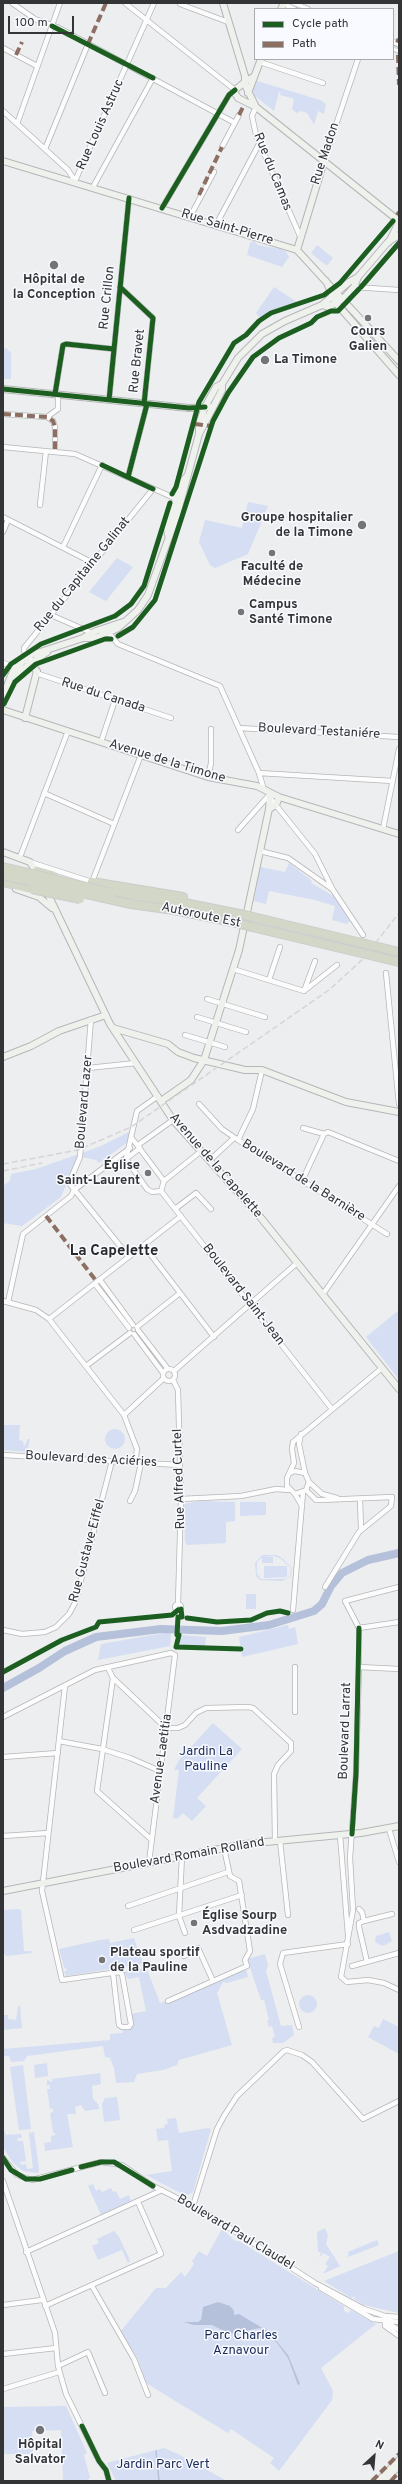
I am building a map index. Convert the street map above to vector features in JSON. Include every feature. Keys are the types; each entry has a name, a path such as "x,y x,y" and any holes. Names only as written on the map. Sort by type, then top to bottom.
{"highway":[{"path":"3,861 112,893"},
{"name":"Autoroute Est","path":"3,867 399,962"},
{"name":"Autoroute Est","path":"3,875 131,904 146,902 214,909 399,952"},
{"path":"3,882 100,902 131,904"},
{"path":"92,882 189,898 214,909"},
{"path":"3,886 32,889"}],"street":[{"path":"12,3 35,19 88,44 235,123"},
{"path":"16,124 60,3"},
{"path":"125,3 235,90 236,96 241,100 256,107 399,221 388,242 358,277 354,287 342,299 334,300"},
{"name":"Rue Louis Astruc","path":"75,181 128,65 154,3"},
{"path":"223,3 249,92 256,107"},
{"path":"293,3 306,8"},
{"path":"180,4 228,22"},
{"path":"45,149 88,44"},
{"path":"3,48 37,66"},
{"name":"Rue Madon","path":"297,250 300,236 358,60"},
{"path":"241,100 248,96 253,77 260,61 324,83"},
{"path":"162,208 229,95 253,77"},
{"path":"93,188 153,78"},
{"name":"Rue du Camas","path":"256,107 253,119 259,144 300,236"},
{"path":"3,111 68,170 75,181"},
{"path":"222,147 239,115"},
{"path":"216,225 259,144"},
{"name":"Rue Saint-Pierre","path":"3,161 75,181 93,188 297,250 338,292 342,299 399,362"},
{"path":"191,215 214,172"},
{"name":"Rue Crillon","path":"109,400 129,198"},
{"path":"388,242 399,234"},
{"path":"3,389 206,411 213,407 222,390 222,384 238,358 262,334 285,321 322,305 328,307 338,292 349,282 358,277"},
{"name":"Rue Saint-Pierre","path":"325,278 334,300 399,375"},
{"name":"Rue Bravet","path":"120,287 153,318 146,404"},
{"path":"354,287 399,290"},
{"path":"47,417 58,409 57,395 63,345 66,344 114,349"},
{"path":"84,638 88,639 110,633 118,628 138,610 148,595 168,535 167,528 179,500 182,482 187,476 206,411 216,387 222,384"},
{"path":"128,477 146,404"},
{"path":"3,414 47,417 55,424 55,452"},
{"path":"3,447 75,454 179,500"},
{"path":"40,505 46,451"},
{"path":"63,547 102,465"},
{"name":"Rue du Capitaine Galinat","path":"27,658 24,648 153,489"},
{"path":"3,517 93,563"},
{"path":"3,532 8,520"},
{"path":"51,615 92,633"},
{"path":"12,676 49,651 84,638 104,628 123,622"},
{"path":"104,628 110,633 118,644 220,686 268,794 315,854 333,890 363,935"},
{"path":"3,696 4,689 16,667 36,652 49,651"},
{"path":"25,718 36,673 32,662 27,658"},
{"path":"3,663 16,667"},
{"name":"Rue du Canada","path":"36,673 171,718"},
{"path":"101,742 115,700"},
{"name":"Avenue de la Timone","path":"3,710 208,777 399,834"},
{"name":"Boulevard Testaniére","path":"239,728 399,737"},
{"path":"208,777 211,763 211,729"},
{"path":"20,856 68,731"},
{"path":"383,829 399,749"},
{"path":"92,882 141,755"},
{"path":"259,773 393,781"},
{"path":"44,793 114,824"},
{"path":"126,1159 130,1148 137,1111 191,1080 204,1060 233,969 269,809 268,794"},
{"path":"238,830 268,794"},
{"path":"269,809 276,805 279,797"},
{"name":"Avenue de la Capelette","path":"3,852 20,856 30,862 92,882"},
{"path":"260,852 288,858 314,878 319,879 333,890"},
{"name":"Avenue de la Capelette","path":"30,862 62,923 113,1028 173,1120 200,1152 261,1218 399,1389"},
{"path":"319,879 324,873"},
{"path":"3,886 39,897 48,897"},
{"path":"39,897 52,908"},
{"name":"Avenue de la Capelette","path":"48,897 52,908 62,923"},
{"path":"269,980 280,947"},
{"path":"304,991 315,961"},
{"path":"304,991 337,965"},
{"path":"233,969 304,991"},
{"path":"386,973 399,1104"},
{"path":"207,999 265,1017"},
{"path":"3,1057 31,1046 53,1034 91,1019 106,1015"},
{"path":"197,1017 246,1032"},
{"name":"Boulevard Lazer","path":"74,1190 69,1183 80,1157 91,1019"},
{"path":"113,1028 168,1044 178,1052 204,1060 245,1070 262,1070 346,1102 399,1112"},
{"path":"120,1038 128,1032"},
{"path":"185,1035 225,1047"},
{"path":"88,1068 136,1063"},
{"path":"209,1161 236,1139 253,1109 262,1070"},
{"name":"Boulevard de la Barnière","path":"199,1104 222,1129 236,1139 387,1234"},
{"path":"126,1159 173,1120"},
{"path":"303,1128 324,1134 328,1132 399,1161"},
{"path":"302,1181 324,1134"},
{"path":"132,1137 164,1180"},
{"path":"130,1148 74,1190 46,1216 23,1234 5,1302 36,1310 49,1319 81,1363 86,1366 124,1415 136,1449 138,1463 135,1491 130,1501"},
{"path":"116,1157 123,1156 148,1189 152,1192 161,1191 164,1180 200,1152"},
{"path":"323,1294 399,1186"},
{"path":"74,1190 129,1257"},
{"name":"Boulevard Saint-Jean","path":"161,1191 332,1409"},
{"path":"175,1209 196,1193 211,1209"},
{"path":"49,1319 181,1216"},
{"path":"144,1246 214,1337"},
{"path":"174,1371 251,1305 297,1263"},
{"path":"97,1282 133,1329 163,1373 164,1378 168,1381 173,1380 175,1375 174,1371"},
{"path":"86,1366 180,1293"},
{"path":"133,1329 168,1369 174,1371"},
{"path":"276,1489 286,1480 294,1463 292,1445 302,1434 382,1368"},
{"path":"163,1373 168,1369"},
{"path":"124,1415 164,1378"},
{"name":"Rue Alfred Curtel","path":"173,1380 178,1390 181,1499 178,1604"},
{"path":"302,1434 299,1444 300,1452 305,1473 309,1482 322,1494 343,1500"},
{"path":"292,1445 300,1452"},
{"name":"Boulevard des Aciéries","path":"3,1455 180,1465"},
{"name":"Rue Gustave Eiffel","path":"3,1630 22,1634 45,1632 56,1627 69,1614 75,1604 112,1461"},
{"path":"290,1473 295,1471 305,1473"},
{"path":"286,1480 289,1490"},
{"path":"293,1610 302,1506 305,1491 309,1482"},
{"path":"181,1499 241,1496 276,1489 289,1490 295,1494 302,1506"},
{"path":"311,1495 317,1489"},
{"path":"295,1494 305,1491"},
{"path":"305,1491 321,1500 392,1497 391,1506 361,1529 325,1586"},
{"path":"360,1498 361,1529"},
{"name":"Boulevard Larrat","path":"349,1941 353,1910 350,1876 359,1667 359,1628 345,1601 399,1587"},
{"path":"359,1628 399,1622"},
{"name":"Avenue Laetitia","path":"108,1668 171,1653 175,1655 149,1862"},
{"path":"295,1667 295,1712"},
{"path":"359,1667 399,1669"},
{"path":"3,1717 95,1670 108,1668 113,1678 166,1728 178,1728 185,1725 196,1713 206,1708 253,1708 291,1743 291,1751 278,1765 274,1774 278,1841 288,1916"},
{"path":"113,1678 96,1791 152,1840"},
{"path":"65,1686 41,1884 62,1980 119,1972 124,1977 131,2024 129,2027 122,2027 119,2025 113,1973"},
{"path":"59,1741 102,1749 130,1758 160,1771"},
{"path":"3,1756 58,1753"},
{"name":"Boulevard Romain Rolland","path":"3,1891 224,1848 352,1834 389,1829 399,1826"},
{"path":"389,1829 399,1862"},
{"path":"3,1836 48,1833"},
{"path":"340,1835 349,1941 342,1972 343,1980 347,1982 376,1982 399,1990"},
{"path":"168,2001 247,1966 245,1960 250,1951 242,1895 239,1881 230,1876 228,1872 224,1848"},
{"path":"182,1856 178,1916 185,1933"},
{"path":"128,1906 228,1872"},
{"path":"134,1930 242,1895"},
{"path":"352,1904 362,1912 364,1921"},
{"path":"353,1910 359,1909"},
{"path":"367,1962 358,1927 359,1923 392,1914"},
{"path":"299,2027 280,1964 283,1954 349,1941"},
{"path":"184,1956 198,1948 213,1981"},
{"path":"352,1966 399,1953"},
{"path":"194,2206 217,2129 224,2116 237,2096 284,2051 287,2050 302,2055 312,2062 363,2118 399,2101"},
{"name":"Boulevard Paul Claudel","path":"3,2158 17,2175 32,2180 94,2163 114,2162 162,2190 194,2206 315,2283 364,2309 385,2316 399,2317"},
{"path":"3,2181 42,2300 55,2333 59,2372 66,2394 98,2462 106,2470 109,2481"},
{"path":"26,2252 162,2190"},
{"path":"45,2306 161,2254 138,2202"},
{"name":"Boulevard Paul Claudel","path":"315,2283 325,2292 373,2319 385,2322 399,2322"},
{"path":"92,2286 110,2322 134,2359 148,2395"},
{"path":"3,2305 42,2300"},
{"path":"385,2316 385,2322 390,2331 399,2336"},
{"path":"385,2322 399,2330"},
{"path":"3,2354 56,2348"},
{"path":"58,2366 88,2352 105,2393"},
{"path":"3,2389 59,2372"},
{"path":"378,2481 399,2460"},
{"path":"384,2481 399,2466"}],"green space":[{"path":"257,81 320,100 326,104 324,114 318,111 314,125 307,113 301,111 296,113 292,109 294,99 280,95 281,92 279,92 274,111 255,96 253,90"},
{"path":"253,241 258,245 280,249 286,252 289,257 282,267 247,255 250,243"},
{"path":"317,245 333,258 327,266 311,253"},
{"path":"274,287 297,302 261,319 256,313"},
{"path":"6,348 11,353 11,379 3,379 3,349"},
{"path":"248,502 268,506 248,554 215,568 210,565 199,542 205,520 242,528"},
{"path":"117,558 133,567 106,601 89,592"},
{"path":"289,863 312,881 311,883 335,897 350,921 347,924 332,920 335,906 315,900 269,891 266,904 254,901 260,867 285,872"},
{"path":"131,1131 128,1142 99,1163 96,1160 82,1157 82,1153 101,1146"},
{"path":"79,1154 61,1197 22,1226 3,1223 3,1186 10,1181 11,1174 36,1169"},
{"path":"399,1310 399,1380 366,1337"},
{"path":"3,1425 20,1425 19,1440 23,1441 24,1447 28,1439 30,1439 27,1452 3,1450"},
{"path":"115,1429 122,1432 125,1439 122,1446 115,1449 108,1446 105,1439 108,1432"},
{"path":"200,1501 235,1502 235,1521 226,1522 226,1543 187,1545 185,1542 184,1504"},
{"path":"240,1502 266,1502 266,1515 240,1516"},
{"path":"262,1555 277,1555 292,1568 291,1577 282,1581 260,1580 256,1576 255,1563","holes":["275,1556 291,1568 290,1577 285,1579 261,1579 257,1574 257,1562 262,1557 262,1563 273,1563 273,1557 263,1557"]},
{"path":"264,1566 287,1566 287,1577 264,1578"},
{"path":"246,1594 256,1594 256,1609 246,1609"},
{"path":"288,1625 289,1629 295,1627 298,1644 242,1657 239,1637"},
{"path":"171,1633 170,1646 98,1660 101,1644"},
{"path":"180,1635 206,1637 205,1647 179,1645"},
{"name":"Jardin La Pauline","path":"213,1723 242,1749 197,1798 206,1806 192,1821 183,1813 177,1819 173,1818 179,1770 174,1770 179,1760"},
{"path":"3,1910 21,1910 24,1951 31,1951 32,1953 6,1956 3,1952"},
{"path":"389,1932 392,1941 382,1946 375,1942 376,1936"},
{"name":"Plateau sportif de la Pauline","path":"134,1938 143,1964 66,1976 64,1971 67,1971 64,1967 59,1949 100,1940 109,1939 110,1943"},
{"path":"265,1954 268,1965 266,1971 281,2026 292,2025 294,2035 283,2043 273,2043 272,2038 275,2037 272,2026 269,2027 267,2021 269,2020 264,2000 261,2000 247,1959"},
{"path":"144,1968 147,1969 160,2003 166,2001 167,2003 246,1968 248,1977 227,1983 223,1982 217,1993 232,2045 179,2060 177,2065 163,2070 137,2074 134,2082 116,2083 114,2068 110,2058 105,2057 103,2046 27,2056 24,2061 11,2062 9,2056 3,2056 3,2049 110,2040 110,2034 123,2033 122,2029 129,2028 131,2014 146,2011 139,1977 128,1979 124,1972"},
{"path":"308,1995 314,1998 317,2004 314,2010 308,2013 302,2010 299,2004 302,1998"},
{"path":"18,2006 20,2006 22,2028 3,2030 3,2015 8,2015 8,2019 16,2020"},
{"path":"383,2019 399,2027 399,2054 368,2037 374,2026 379,2028"},
{"path":"47,2063 48,2076 35,2078 34,2065"},
{"path":"23,2065 31,2129 19,2130 10,2067"},
{"path":"100,2073 101,2084 92,2086 93,2099 98,2104 99,2109 85,2111 81,2105 75,2107 76,2114 67,2114 73,2147 45,2151 44,2143 51,2142 51,2136 56,2135 53,2132 50,2113 53,2112 53,2108 50,2109 47,2089 50,2089 50,2085 47,2085 47,2080 52,2082 52,2079"},
{"path":"117,2097 120,2120 104,2122 102,2104 105,2098"},
{"path":"176,2118 179,2133 208,2128 211,2129 193,2192 186,2196 146,2175 172,2171 168,2140 158,2141 156,2129 164,2128 165,2124 168,2124 167,2119"},
{"path":"3,2129 6,2135 21,2134 22,2138 17,2138 18,2141 23,2141 26,2161 20,2162 21,2165 26,2164 27,2169 33,2168 29,2133 34,2132 39,2169 38,2173 23,2171 13,2163 3,2147"},
{"path":"93,2184 96,2191 100,2189 102,2192 111,2188 113,2192 116,2191 120,2199 129,2195 131,2201 101,2215 88,2186"},
{"path":"325,2228 328,2236 326,2244 340,2266 323,2274 328,2266 325,2264 330,2257 323,2253 319,2258 321,2252 318,2252 317,2232"},
{"name":"Parc Charles Aznavour","path":"222,2229 235,2241 239,2241 344,2306 344,2311 348,2313 351,2310 376,2324 321,2368 333,2391 332,2400 279,2471 270,2463 274,2458 231,2429 228,2433 146,2383 137,2357 120,2332 156,2288 166,2288 181,2272 185,2277 194,2264 192,2261 199,2251 207,2256"},
{"path":"114,2231 119,2237 128,2256 130,2261 128,2263 122,2250 98,2260 92,2246 99,2243 97,2239"},
{"path":"377,2240 379,2245 348,2257 348,2252"},
{"path":"399,2251 399,2313 364,2305 354,2299 355,2296 351,2298 324,2281"},
{"path":"66,2406 87,2453 84,2455 90,2478 85,2481 63,2480 61,2430 32,2431 33,2454 3,2454 3,2407"},
{"name":"Jardin Parc Vert","path":"164,2448 227,2481 116,2481 107,2463"}],"shaded area":[{"path":"218,2302 230,2306 234,2311 234,2315 239,2314 269,2332 288,2355 300,2384 298,2385 288,2358 277,2343 260,2328 230,2334 212,2325 194,2325 184,2322 198,2322 201,2320 203,2307"}],"waterway":[{"path":"3,1688 39,1668 65,1651 96,1637 161,1629 222,1631 269,1625 314,1611 322,1604 331,1586 342,1573 368,1560 399,1553"},
{"path":"156,2451 159,2481"}],"tram line":[{"path":"287,3 300,8"},
{"path":"394,47 399,49"}],"railway":[{"path":"3,1164 78,1150 131,1127 329,990 363,959 399,913"},
{"path":"3,1171 42,1163"}],"marked path":[{"path":"88,44 106,3"},
{"path":"16,55 22,42"},
{"path":"398,55 399,85"},
{"path":"239,115 244,105"},
{"path":"199,195 222,147"},
{"path":"3,414 47,417 53,421 55,427 55,452"},
{"path":"195,424 211,426"},
{"path":"46,1216 97,1282"},
{"path":"372,2481 399,2454"},
{"path":"391,2481 399,2472"}],"cycle path":[{"path":"52,26 153,78"},
{"path":"162,208 229,95 235,90"},
{"path":"109,400 129,198"},
{"path":"172,494 176,487 199,402 234,343 246,335 259,321 271,313 324,295 340,283 393,221"},
{"path":"361,287 399,243"},
{"path":"120,287 153,318 144,404"},
{"path":"118,636 133,627 155,600 213,421 228,393 246,367 253,357 279,338 311,323 317,317 331,311 338,311 359,289"},
{"path":"55,394 63,345 66,344 114,349"},
{"path":"3,389 189,408 205,407"},
{"path":"128,477 147,404"},
{"path":"102,465 153,489"},
{"path":"3,675 11,664 41,644 115,616 131,604 144,586 170,503"},
{"path":"4,704 15,682 36,664 105,639 111,639"},
{"path":"181,1609 182,1617 178,1617 177,1635 179,1635 176,1647 241,1649"},
{"path":"3,1672 62,1640 96,1627 99,1622 172,1615 178,1610"},
{"path":"187,1618 217,1622 251,1620 267,1613 280,1611 288,1613"},
{"path":"352,1834 356,1773 359,1628"},
{"path":"3,2158 11,2170 26,2179 40,2179 72,2170"},
{"path":"81,2167 101,2162 114,2162 153,2186"},
{"path":"82,2426 99,2461 106,2470 109,2481"}],"place":[{"name":"Hôpital de la Conception","path":"54,265"},
{"name":"Cours Galien","path":"368,318"},
{"name":"La Timone","path":"265,360"},
{"name":"Groupe hospitalier de la Timone","path":"362,525"},
{"name":"Faculté de Médecine","path":"272,553"},
{"name":"Campus Santé Timone","path":"241,612"},
{"name":"Église Saint-Laurent","path":"148,1173"},
{"name":"Église Sourp Asdvadzadine","path":"194,1923"},
{"name":"Plateau sportif de la Pauline","path":"102,1960"},
{"name":"Hôpital Salvator","path":"40,2430"}],"district":[{"name":"La Capelette","path":"114,1252"}]}
